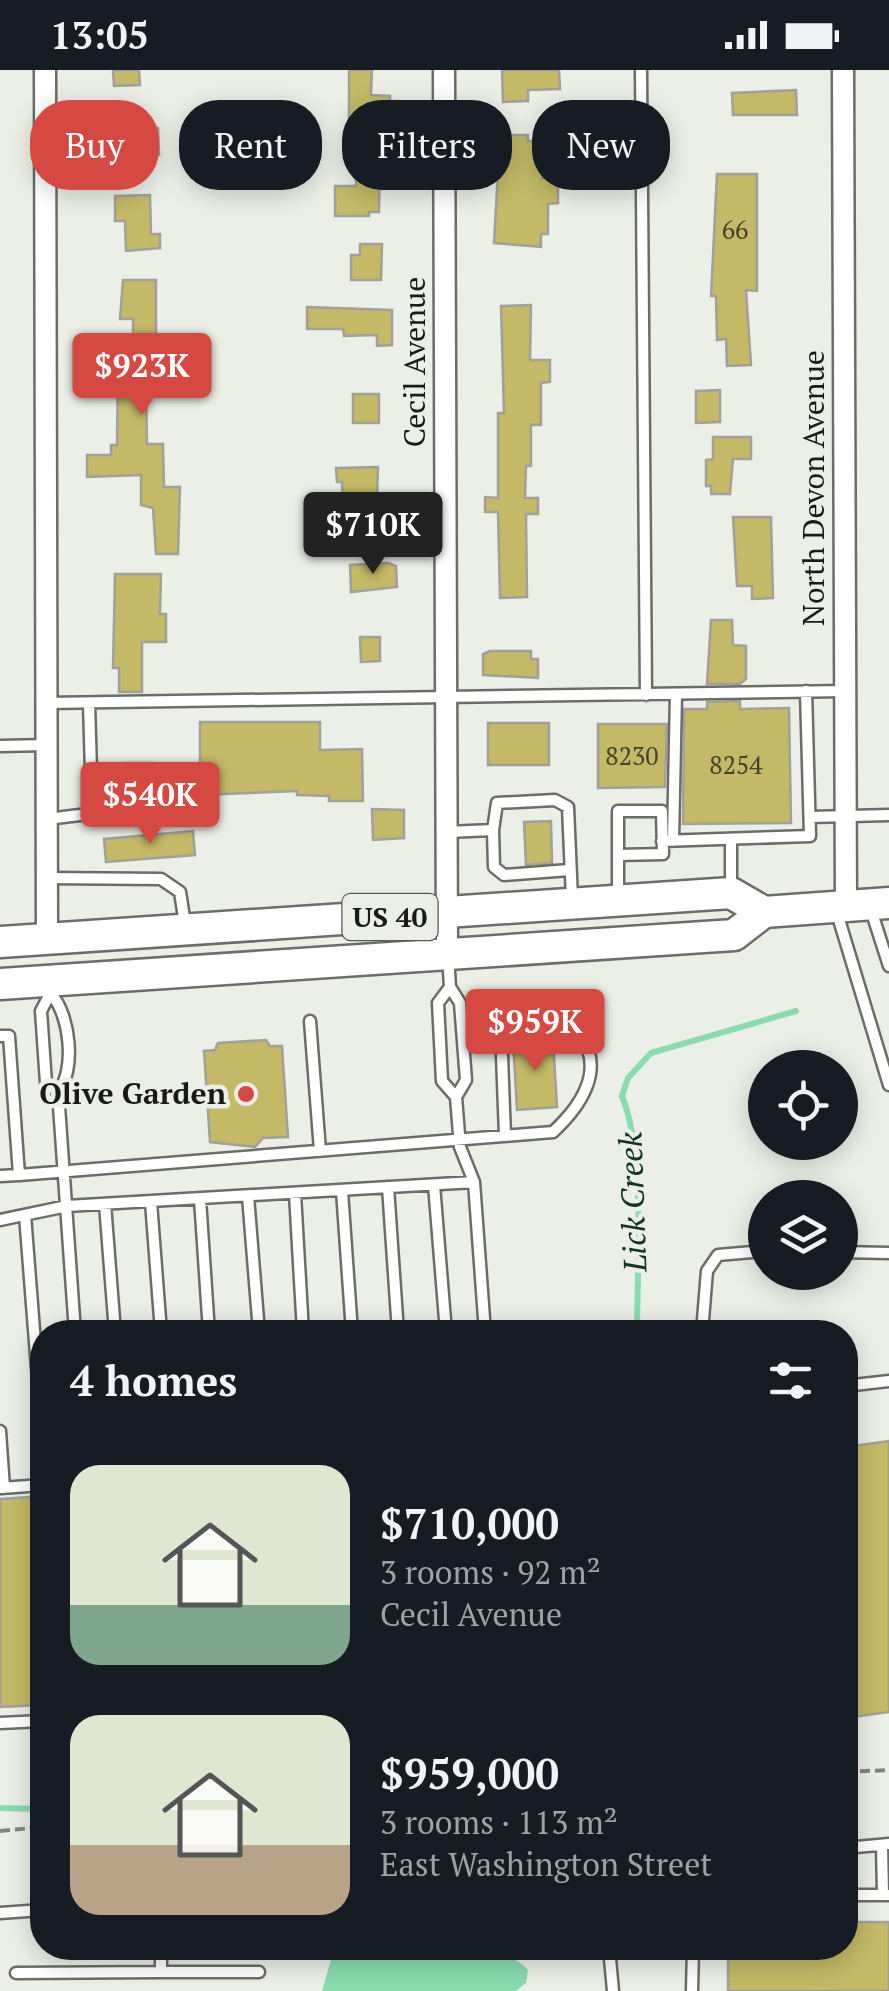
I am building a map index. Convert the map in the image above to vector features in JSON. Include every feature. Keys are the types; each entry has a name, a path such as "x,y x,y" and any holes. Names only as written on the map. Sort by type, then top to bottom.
{"main road":[{"name":"US 40","path":"0,942 732,894"},
{"path":"732,894 764,912"},
{"name":"US 40","path":"0,984 51,988 448,954 734,935 764,912 860,905"}],"street":[{"path":"45,70 47,939"},
{"name":"Cecil Avenue","path":"444,70 448,954"},
{"name":"North Devon Avenue","path":"842,70 845,815 860,905"}],"lane":[{"path":"641,70 646,695"},
{"path":"47,704 845,690"},
{"path":"667,841 810,836 806,691"},
{"path":"618,855 662,854 667,841 676,694"},
{"path":"47,819 79,817 88,814 92,806 90,703"},
{"path":"0,746 47,745"},
{"path":"570,870 497,872 493,830 497,804 563,802 568,806 572,904"},
{"path":"618,901 618,811 662,811 667,841"},
{"path":"810,817 889,815"},
{"path":"446,832 493,830"},
{"path":"731,839 732,894"},
{"path":"47,878 161,879 180,892 186,930"},
{"path":"860,905 889,966"},
{"path":"860,905 889,1084"},
{"path":"448,954 450,988 460,1003 466,1080 456,1097 459,1139 474,1182 484,1320"},
{"path":"51,988 42,1011 46,1083 58,1092"},
{"path":"51,988 64,1010 67,1081 58,1092 74,1320"},
{"path":"450,988 438,1003 442,1081 456,1097"},
{"path":"0,1176 64,1172 320,1150 505,1136 553,1132 583,1096 592,1066 590,1052 570,1024 556,1018 508,1021 501,1029 505,1136"},
{"path":"310,1021 320,1150"},
{"path":"0,1036 9,1036 20,1175"},
{"path":"0,1220 67,1206 474,1182"},
{"path":"434,1184 445,1320"},
{"path":"388,1188 397,1320"},
{"path":"342,1191 351,1320"},
{"path":"295,1194 302,1320"},
{"path":"248,1196 257,1320"},
{"path":"200,1199 207,1320"},
{"path":"151,1202 161,1320"},
{"path":"105,1204 115,1320"},
{"path":"25,1214 33,1320"},
{"path":"703,1320 707,1271 718,1255 748,1252"},
{"path":"858,1252 889,1253"},
{"path":"858,1385 889,1381"},
{"path":"0,1431 2,1488 30,1486"},
{"path":"0,1723 30,1722"},
{"path":"858,1847 886,1845 886,1895 858,1896"},
{"path":"0,1912 30,1911"},
{"path":"160,1960 161,1972"},
{"path":"610,1960 613,1991"},
{"path":"692,1991 693,1960"},
{"path":"16,1973 259,1972"}],"path":[{"path":"858,1771 889,1770"},
{"path":"0,1831 30,1828"}],"shaded area":[{"path":"331,1960 514,1960 528,1970 526,1983 516,1991 322,1991"}],"building":[{"path":"113,70 139,70 140,85 114,86"},
{"path":"349,70 372,70 371,95 390,96 390,100 349,100"},
{"path":"502,70 559,70 560,89 528,90 528,101 503,100"},
{"path":"796,90 797,115 733,115 732,93"},
{"path":"512,135 528,135 528,141 532,141 532,190 558,190 558,203 548,204 548,234 541,234 541,247 494,243 497,190 512,190"},
{"path":"717,174 757,174 757,291 746,290 751,365 727,366 726,339 717,340 716,296 711,296"},
{"path":"335,186 342,186 342,190 379,190 379,212 369,212 369,216 335,216"},
{"path":"150,195 151,234 160,234 160,248 126,251 125,221 115,221 115,196"},
{"path":"360,244 382,244 381,280 351,280 351,255 360,255"},
{"path":"123,280 156,280 156,364 169,364 169,390 146,392 147,444 163,444 164,487 180,487 178,554 156,554 153,508 141,505 141,475 87,477 87,455 111,455 111,445 117,445 118,365 133,362 133,319 120,319"},
{"path":"531,305 530,360 550,360 550,382 541,383 541,425 531,425 531,466 526,466 525,498 538,498 538,514 526,514 527,597 500,598 498,512 485,512 485,497 498,498 498,413 504,413 501,306"},
{"path":"307,307 392,310 392,345 377,346 377,335 344,336 343,329 307,329"},
{"path":"720,390 720,422 696,423 696,391"},
{"path":"353,394 379,394 379,423 353,423"},
{"path":"713,437 751,437 751,459 733,459 730,494 711,494 711,486 706,486 706,460 713,459"},
{"path":"378,467 376,529 351,529 351,514 343,515 342,482 337,482 336,468"},
{"path":"733,517 771,517 773,598 752,599 752,586 737,586"},
{"path":"350,565 396,566 397,587 351,592"},
{"path":"115,574 161,574 160,614 166,614 166,642 142,642 142,692 119,692 119,668 113,668"},
{"path":"711,620 732,620 733,645 746,646 746,679 740,684 707,684"},
{"path":"360,637 380,637 380,661 361,662"},
{"path":"531,651 531,659 538,659 538,678 483,675 483,654"},
{"path":"740,701 740,709 789,708 791,823 683,824 684,709 707,709 707,702"},
{"path":"200,722 320,722 320,750 362,749 363,801 329,801 329,796 297,795 297,791 200,795"},
{"path":"488,723 549,723 549,765 488,765"},
{"path":"598,724 667,724 665,787 598,788"},
{"path":"123,763 152,763 152,794 117,794 117,775 123,775"},
{"path":"372,809 404,810 404,838 373,840"},
{"path":"551,821 552,863 526,865 524,822"},
{"path":"193,831 195,855 106,862 104,839"},
{"path":"553,1039 557,1107 517,1110 513,1041"},
{"name":"Olive Garden","path":"266,1040 270,1046 282,1046 288,1137 263,1138 255,1147 210,1142 204,1051 215,1050 218,1043"},
{"path":"889,1441 889,1712 858,1716 858,1445"},
{"path":"30,1497 30,1706 0,1707 0,1499"},
{"path":"858,1922 889,1922 889,1991 728,1991 728,1960 858,1960"}],"waterway":[{"name":"Lick Creek","path":"637,1320 637,1179 630,1120 622,1096 628,1078 651,1053 796,1011"},
{"name":"Lick Creek","path":"0,1808 30,1809"}],"place":[{"name":"Olive Garden","path":"246,1094"}]}
